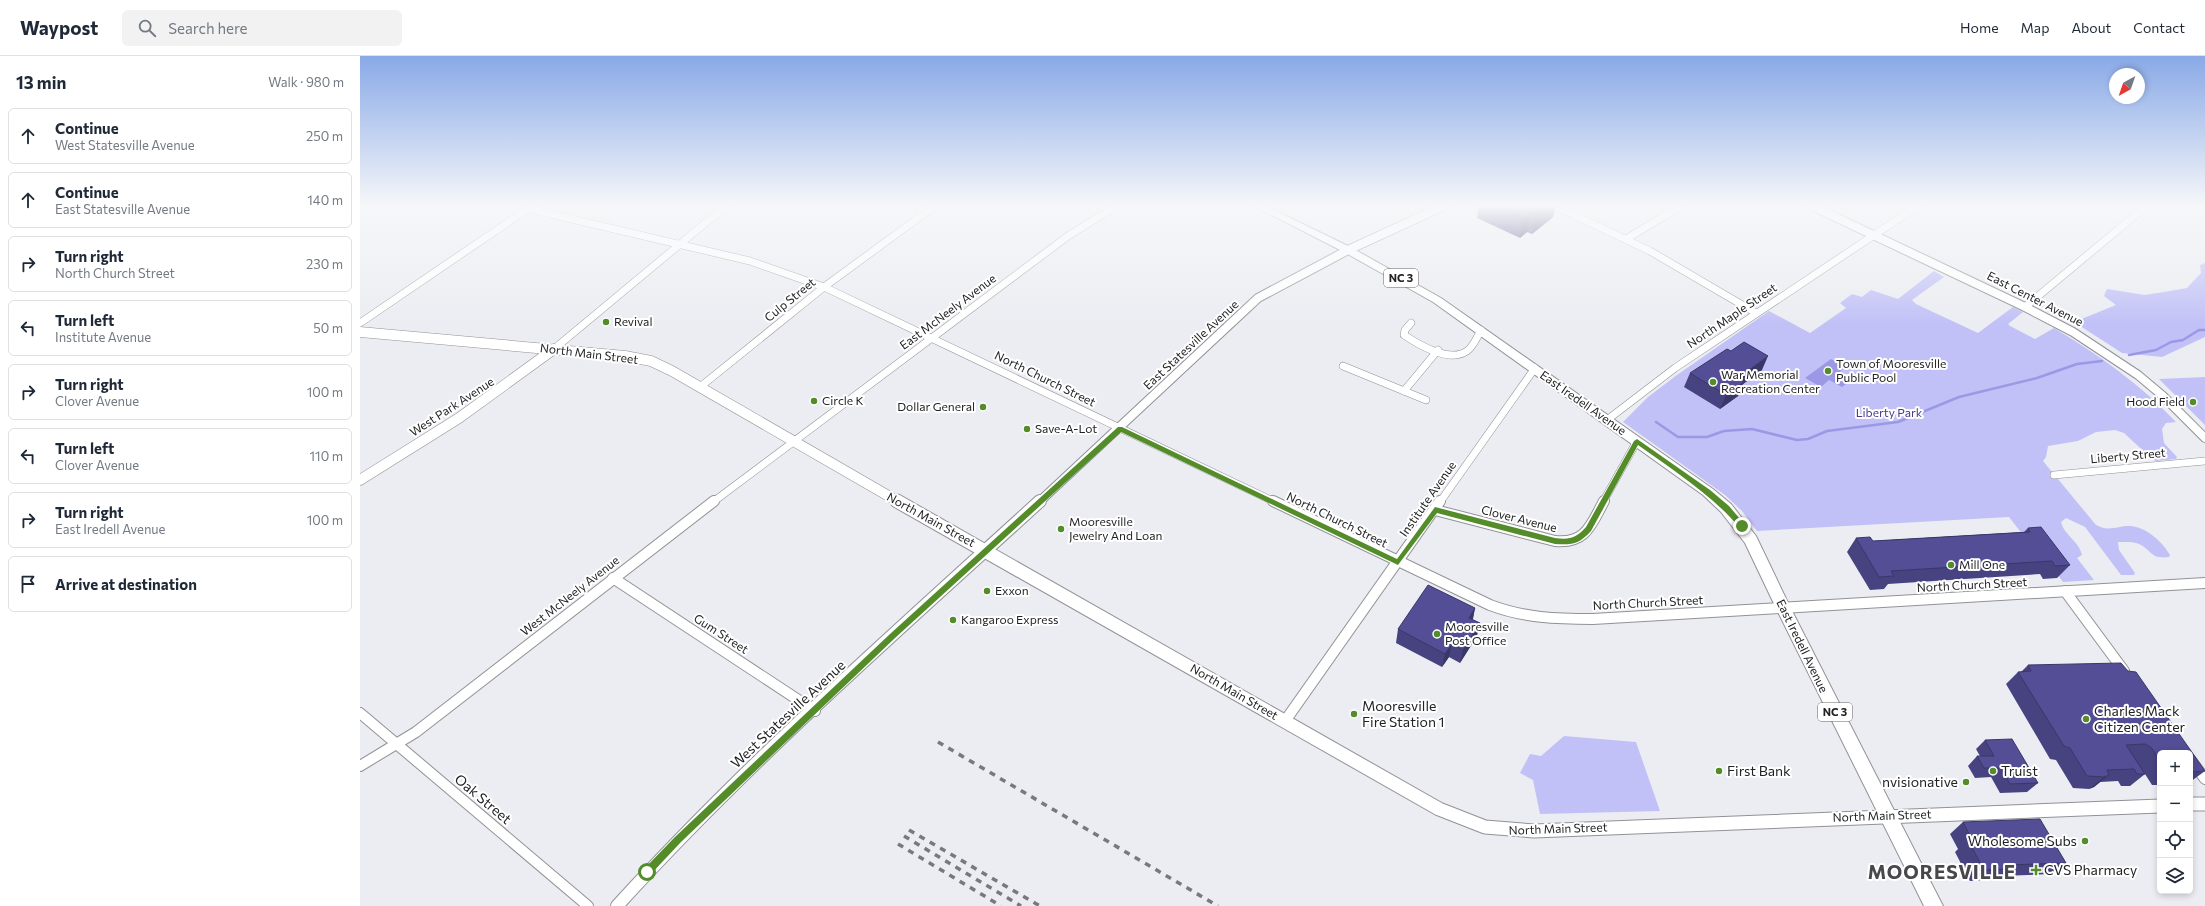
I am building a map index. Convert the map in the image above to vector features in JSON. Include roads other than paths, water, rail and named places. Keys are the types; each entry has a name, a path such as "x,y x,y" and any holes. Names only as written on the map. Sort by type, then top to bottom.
{"main road":[{"name":"East Iredell Avenue","path":"1337,245 1437,300 1708,492 1726,508 1751,540 1783,608 1888,816"},
{"name":"North Main Street","path":"360,332 625,356 651,362 672,371 986,552 1439,809 1469,824 1501,831 2157,806"},
{"name":"West Park Avenue","path":"360,480 453,423 495,394 554,349"},
{"path":"2193,804 2205,804"},
{"name":"NC 3","path":"1888,816 1934,906"}],"street":[{"path":"360,323 476,245"},
{"path":"554,349 678,245"},
{"name":"North Church Street","path":"686,245 750,261 824,287 1398,562 1500,609 1544,619 1593,619 2205,583"},
{"name":"Culp Street","path":"700,387 824,287 881,245"},
{"name":"East McNeely Avenue","path":"792,441 1056,245"},
{"name":"East Statesville Avenue","path":"986,552 1120,429 1258,298 1360,245"},
{"path":"1636,245 1756,313"},
{"name":"North Maple Street","path":"1607,420 1676,368 1857,245"},
{"name":"East Center Avenue","path":"1896,245 2025,306 2079,336 2138,375 2163,396 2205,438"},
{"path":"2025,306 2099,245"},
{"path":"1411,323 1405,330 1404,335 1410,339 1449,354 1460,355 1468,351 1481,330"},
{"path":"1404,391 1438,350"},
{"path":"1343,366 1426,400"},
{"name":"Institute Avenue","path":"1286,721 1535,368"},
{"name":"West McNeely Avenue","path":"360,766 397,745 792,441"},
{"name":"Clover Avenue","path":"1435,510 1555,541 1568,542 1579,539 1589,529 1637,441"},
{"name":"Liberty Street","path":"2054,475 2205,461"},
{"name":"West Statesville Avenue","path":"617,906 678,840 892,636 986,552"},
{"name":"Gum Street","path":"613,578 815,711"},
{"path":"2065,591 2128,676"},
{"name":"Oak Street","path":"360,713 588,906"},
{"path":"2193,763 2205,779"}],"waterway":[{"path":"2129,355 2156,350 2171,342 2183,340 2199,330 2205,330"},
{"path":"1656,422 1678,437 1707,437 1724,431 1752,429 1797,440 1808,439 1827,431 1898,422 1959,397 2037,378 2077,364 2102,361"}],"railway":[{"path":"938,742 1218,906"},
{"path":"909,830 1040,906"},
{"path":"904,836 1021,906"},
{"path":"898,844 1001,906"}],"place":[{"name":"Revival","path":"606,322"},
{"name":"Town of Mooresville Public Pool","path":"1828,371"},
{"name":"War Memorial Recreation Center","path":"1713,382"},
{"name":"Circle K","path":"814,401"},
{"name":"Hood Field","path":"2193,402"},
{"name":"Dollar General","path":"983,407"},
{"name":"Save-A-Lot","path":"1027,429"},
{"name":"Mooresville Jewelry And Loan","path":"1061,529"},
{"name":"Mill One","path":"1951,565"},
{"name":"Exxon","path":"987,591"},
{"name":"Kangaroo Express","path":"953,620"},
{"name":"Mooresville Post Office","path":"1437,634"},
{"name":"Mooresville Fire Station 1","path":"1354,714"},
{"name":"Charles Mack Citizen Center","path":"2086,719"},
{"name":"First Bank","path":"1719,771"},
{"name":"Truist","path":"1993,771"},
{"name":"nvisionative","path":"1966,782"},
{"name":"Wholesome Subs","path":"2085,841"},
{"name":"CVS Pharmacy","path":"2036,870"}],"district":[{"name":"MOORESVILLE","path":"1942,872"}],"park label":[{"name":"Liberty Park","path":"1889,413"}]}
